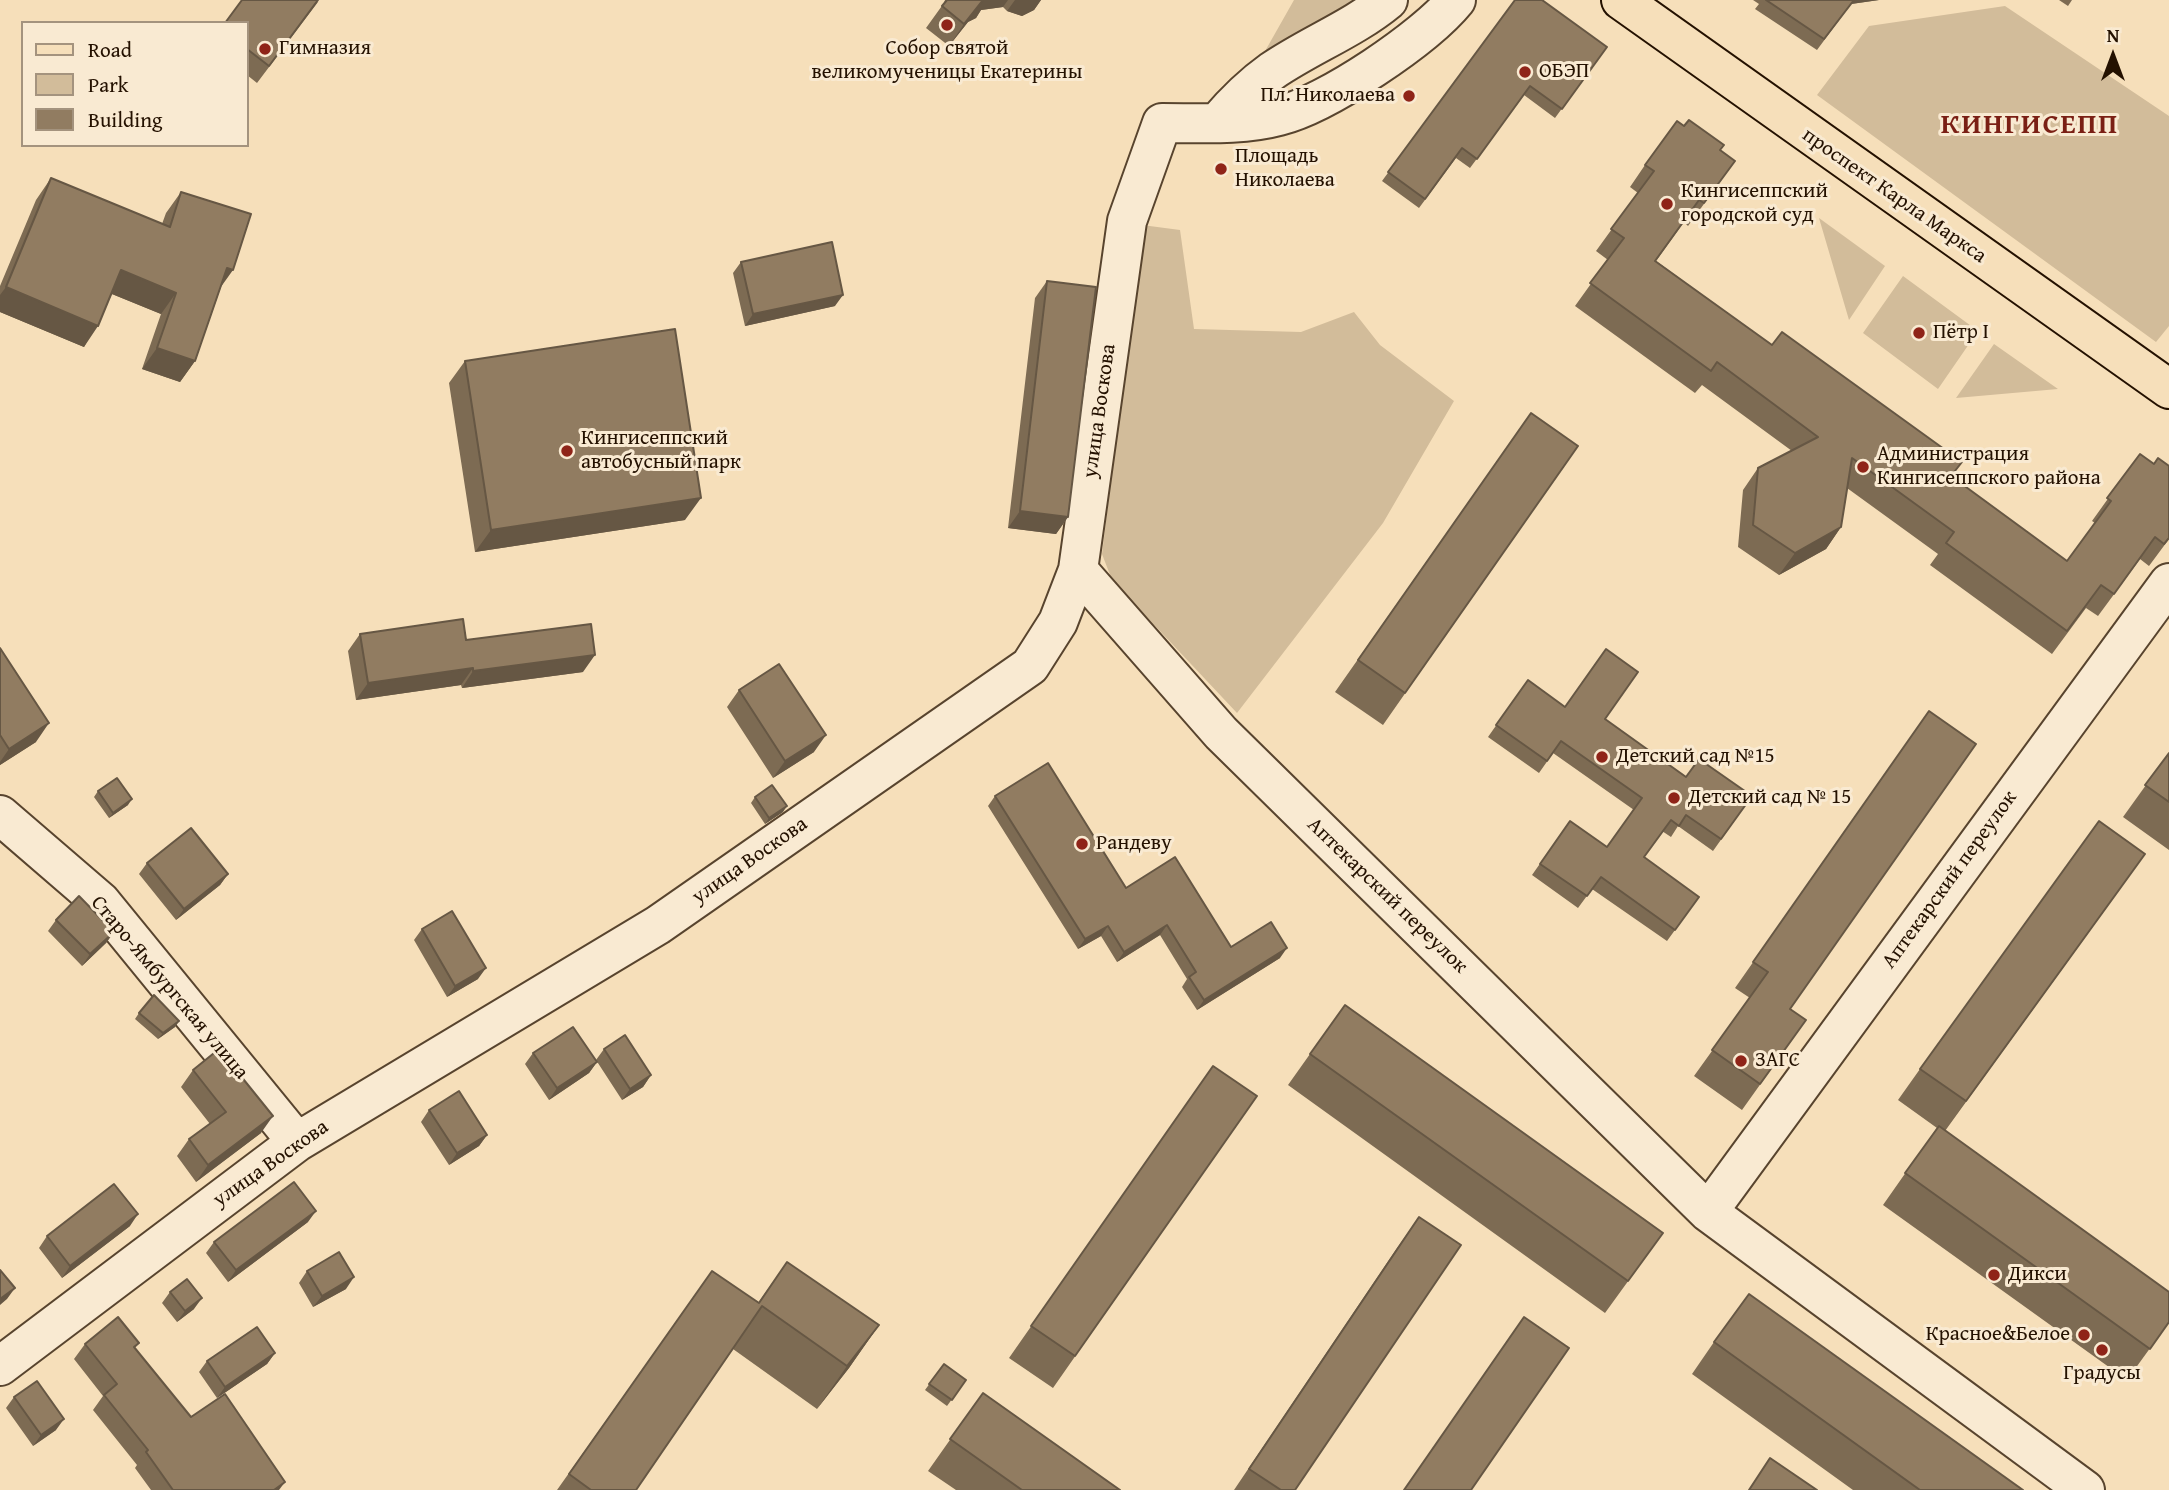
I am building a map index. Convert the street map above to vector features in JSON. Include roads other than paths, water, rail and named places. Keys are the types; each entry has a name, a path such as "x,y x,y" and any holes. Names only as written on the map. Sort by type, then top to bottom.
{"main road":[{"name":"проспект Карла Маркса","path":"1621,0 2169,389"},
{"path":"1644,0 2169,372"}],"street":[{"path":"1217,123 1240,96 1273,70 1349,28 1388,0"},
{"path":"1217,123 1280,116 1309,105 1378,65 1436,21 1456,0"},
{"name":"улица Воскова","path":"0,1366 297,1142 658,925 1030,666 1058,622 1078,570 1127,221 1162,123 1217,123"},
{"name":"Аптекарский переулок","path":"1078,570 1221,733 1708,1212 2085,1490"},
{"name":"Аптекарский переулок","path":"1708,1212 2169,583"},
{"name":"Старо-Ямбургская улица","path":"0,815 101,902 297,1142"}],"place":[{"name":"Собор святой великомученицы Екатерины","path":"947,25"},
{"name":"Гимназия","path":"265,49"},
{"name":"ОБЭП","path":"1525,72"},
{"name":"Пл. Николаева","path":"1409,96"},
{"name":"Площадь Николаева","path":"1221,169"},
{"name":"Кингисеппский городской суд","path":"1667,204"},
{"name":"Пётр I","path":"1919,333"},
{"name":"Кингисеппский автобусный парк","path":"567,451"},
{"name":"Администрация Кингисеппского района","path":"1863,467"},
{"name":"Детский сад №15","path":"1602,757"},
{"name":"Детский сад № 15","path":"1674,798"},
{"name":"Рандеву","path":"1082,844"},
{"name":"ЗАГС","path":"1741,1061"},
{"name":"Дикси","path":"1994,1275"},
{"name":"Красное&Белое","path":"2084,1335"},
{"name":"Градусы","path":"2102,1350"}],"district":[{"name":"КИНГИСЕПП","path":"2030,126"}]}
